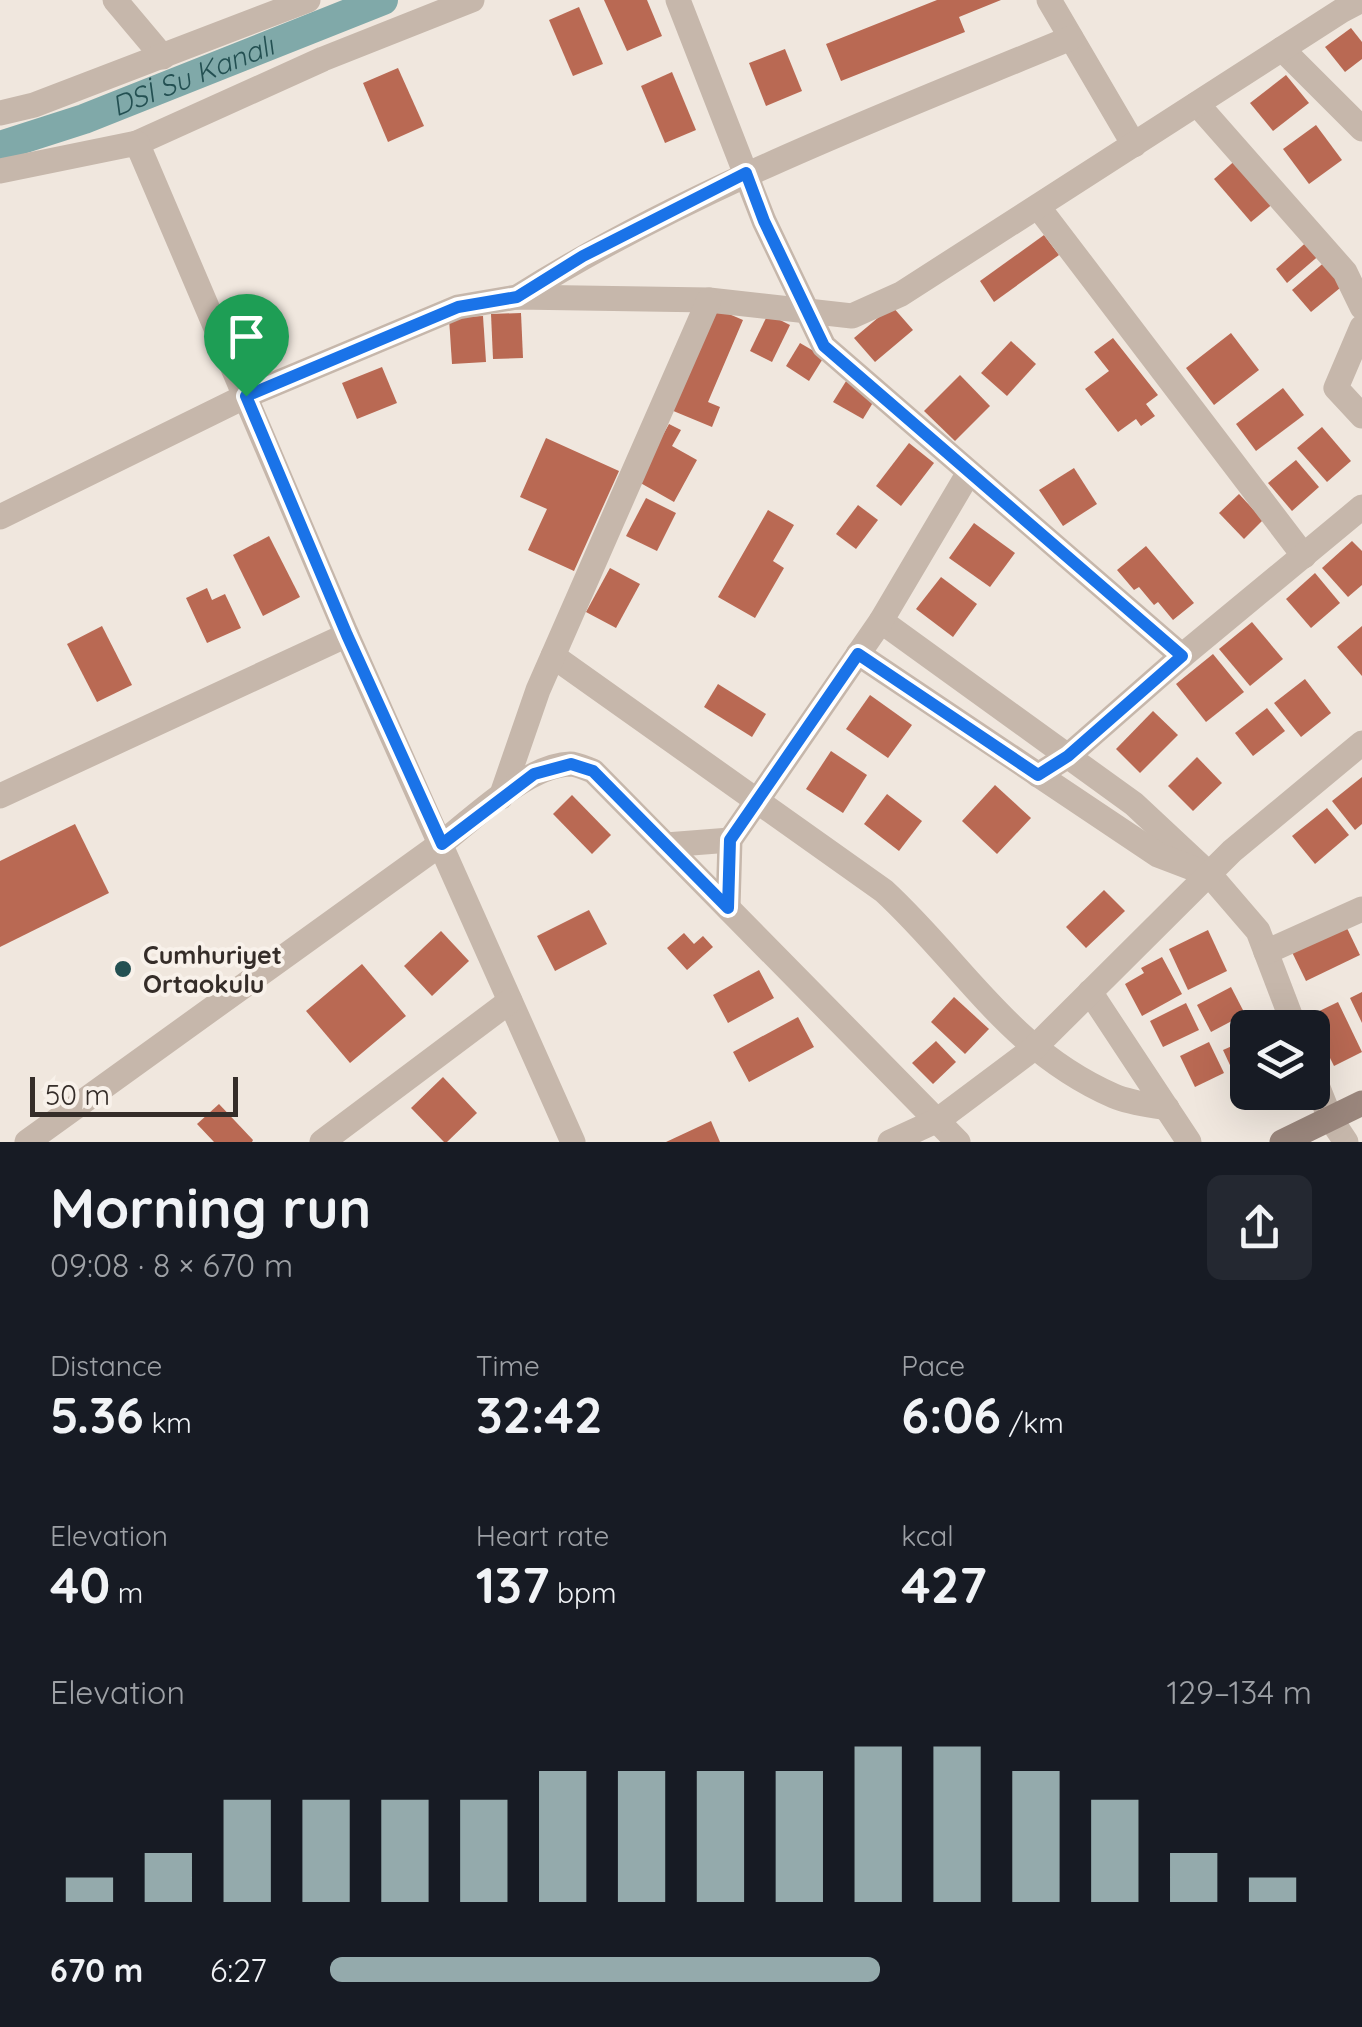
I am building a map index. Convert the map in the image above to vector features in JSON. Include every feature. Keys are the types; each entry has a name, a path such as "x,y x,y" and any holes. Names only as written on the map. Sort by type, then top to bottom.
{"main road":[{"path":"1282,1142 1362,1103"}],"street":[{"path":"115,0 163,57"},
{"path":"0,113 34,105 308,0"},
{"path":"0,172 137,144 323,59 472,0"},
{"path":"678,0 764,221 824,346 1182,656"},
{"path":"1049,0 1134,145"},
{"path":"0,517 246,396 458,307 517,297 709,300 852,316 901,294 1362,0"},
{"path":"517,297 583,256 746,173 1071,38"},
{"path":"1282,49 1362,129"},
{"path":"1197,104 1345,272 1362,307"},
{"path":"137,144 347,635 573,1142"},
{"path":"1038,208 1304,556"},
{"path":"502,797 553,656 709,300"},
{"path":"1362,326 1336,388 1362,416"},
{"path":"728,908 730,840 882,622 968,474"},
{"path":"1038,775 1068,756 1362,507"},
{"path":"882,622 1134,804 1209,874 1258,931 1288,1010"},
{"path":"0,796 347,635"},
{"path":"858,654 1158,856 1209,874"},
{"path":"553,656 884,892 915,920 1002,1020 1034,1048 1118,1098 1167,1108"},
{"path":"890,1142 938,1120 1034,1048 1209,874 1362,743"},
{"path":"27,1142 534,774 571,764 593,771 958,1142"},
{"path":"666,845 730,840"},
{"path":"1266,952 1362,908"},
{"path":"1090,992 1189,1142"},
{"path":"322,1142 510,1001"},
{"path":"1327,1110 1346,1142"}],"building":[{"path":"604,0 647,0 662,36 627,51"},
{"path":"937,0 1001,0 959,17 965,32 841,81 826,44"},
{"path":"579,7 603,64 573,76 549,20"},
{"path":"1351,28 1362,42 1362,59 1345,72 1325,47"},
{"path":"785,49 802,91 766,106 749,63"},
{"path":"398,68 424,126 388,142 363,83"},
{"path":"672,72 696,130 665,143 641,86"},
{"path":"1286,75 1309,103 1273,131 1250,103"},
{"path":"1316,125 1342,160 1309,184 1283,149"},
{"path":"1238,158 1275,202 1251,222 1214,179"},
{"path":"1044,235 1059,255 994,302 980,281"},
{"path":"1310,239 1322,253 1287,283 1276,269"},
{"path":"1327,260 1346,283 1311,312 1292,290"},
{"path":"892,306 913,330 875,362 854,338"},
{"path":"715,308 743,320 708,402 720,407 712,427 671,410"},
{"path":"521,313 523,358 493,359 491,314"},
{"path":"768,314 790,325 772,362 750,351"},
{"path":"483,316 486,362 452,364 449,318"},
{"path":"1231,333 1259,370 1214,405 1186,368"},
{"path":"1113,338 1158,395 1146,404 1155,416 1141,426 1136,419 1118,432 1085,389 1109,371 1094,352"},
{"path":"1011,341 1036,364 1007,396 981,373"},
{"path":"800,343 824,357 809,381 786,366"},
{"path":"382,367 397,403 357,419 342,383"},
{"path":"960,375 990,406 955,441 924,411"},
{"path":"848,378 877,396 863,419 833,402"},
{"path":"1283,388 1304,415 1256,451 1236,424"},
{"path":"669,424 681,430 672,446 697,460 674,502 637,481"},
{"path":"1322,427 1351,461 1327,482 1297,448"},
{"path":"546,438 619,471 574,571 528,550 547,509 520,497"},
{"path":"909,443 934,463 901,506 876,486"},
{"path":"1296,460 1319,487 1292,511 1268,483"},
{"path":"1074,468 1097,504 1063,526 1039,490"},
{"path":"1239,494 1263,520 1244,539 1219,513"},
{"path":"646,498 676,513 657,551 626,536"},
{"path":"858,505 878,520 856,549 836,534"},
{"path":"768,510 794,525 773,561 784,568 755,618 718,597"},
{"path":"974,523 1015,553 990,587 949,558"},
{"path":"269,536 300,597 263,616 233,555"},
{"path":"1352,541 1362,551 1362,585 1348,597 1322,568"},
{"path":"1146,546 1194,603 1173,620 1139,587 1134,590 1117,570"},
{"path":"610,568 640,584 616,628 586,612"},
{"path":"1315,573 1340,603 1311,628 1286,599"},
{"path":"941,577 977,604 953,637 916,609"},
{"path":"207,588 212,600 225,594 241,628 207,643 186,598"},
{"path":"1252,622 1283,659 1250,686 1219,649"},
{"path":"102,626 132,685 97,702 67,644"},
{"path":"1362,626 1362,676 1337,647"},
{"path":"1213,654 1244,692 1206,722 1176,684"},
{"path":"1305,679 1331,713 1301,737 1274,703"},
{"path":"718,684 766,714 752,737 704,707"},
{"path":"870,695 912,725 888,758 846,729"},
{"path":"1267,708 1285,731 1253,756 1235,733"},
{"path":"1153,711 1178,735 1140,773 1116,749"},
{"path":"831,751 867,775 843,813 806,789"},
{"path":"1197,757 1222,783 1193,811 1168,786"},
{"path":"1362,777 1362,824 1355,830 1332,801"},
{"path":"995,785 1031,818 997,854 962,821"},
{"path":"887,794 922,821 899,851 864,824"},
{"path":"572,795 611,835 592,854 553,814"},
{"path":"1327,808 1349,835 1315,864 1292,836"},
{"path":"75,824 109,893 0,947 0,861"},
{"path":"1104,890 1125,911 1086,948 1066,927"},
{"path":"589,910 607,944 555,971 537,936"},
{"path":"1344,922 1360,955 1306,981 1290,948"},
{"path":"1208,930 1227,971 1188,990 1169,949"},
{"path":"441,931 469,961 432,996 404,966"},
{"path":"684,933 694,944 703,936 713,947 687,970 667,948"},
{"path":"1162,957 1182,994 1142,1016 1125,984 1144,973 1141,968"},
{"path":"362,964 406,1016 350,1063 306,1011"},
{"path":"759,970 774,998 728,1023 713,995"},
{"path":"1231,987 1243,1010 1230,1010 1230,1022 1211,1032 1197,1005"},
{"path":"1362,992 1362,1023 1350,998"},
{"path":"954,997 989,1029 965,1054 931,1022"},
{"path":"1338,1002 1362,1052 1334,1066 1330,1058 1330,1010 1321,1010"},
{"path":"1186,1003 1199,1030 1163,1047 1150,1021"},
{"path":"798,1017 814,1047 749,1082 733,1052"},
{"path":"936,1041 956,1062 933,1084 912,1063"},
{"path":"1209,1042 1224,1073 1195,1087 1180,1056"},
{"path":"1230,1047 1230,1065 1223,1050"},
{"path":"443,1077 477,1113 447,1142 411,1108"},
{"path":"219,1104 252,1142 214,1142 197,1124"},
{"path":"711,1121 720,1142 666,1142"}],"waterway":[{"name":"DSİ Su Kanalı","path":"0,146 84,119 383,0"}],"place":[{"name":"Cumhuriyet Ortaokulu","path":"123,969"}],"route":[{"path":"746,173 764,221 824,346 1182,656 1068,756 1038,775 858,654 730,840 728,908 593,771 571,764 534,774 442,844 347,635 246,396 458,307 517,297 583,256 746,173"}]}
